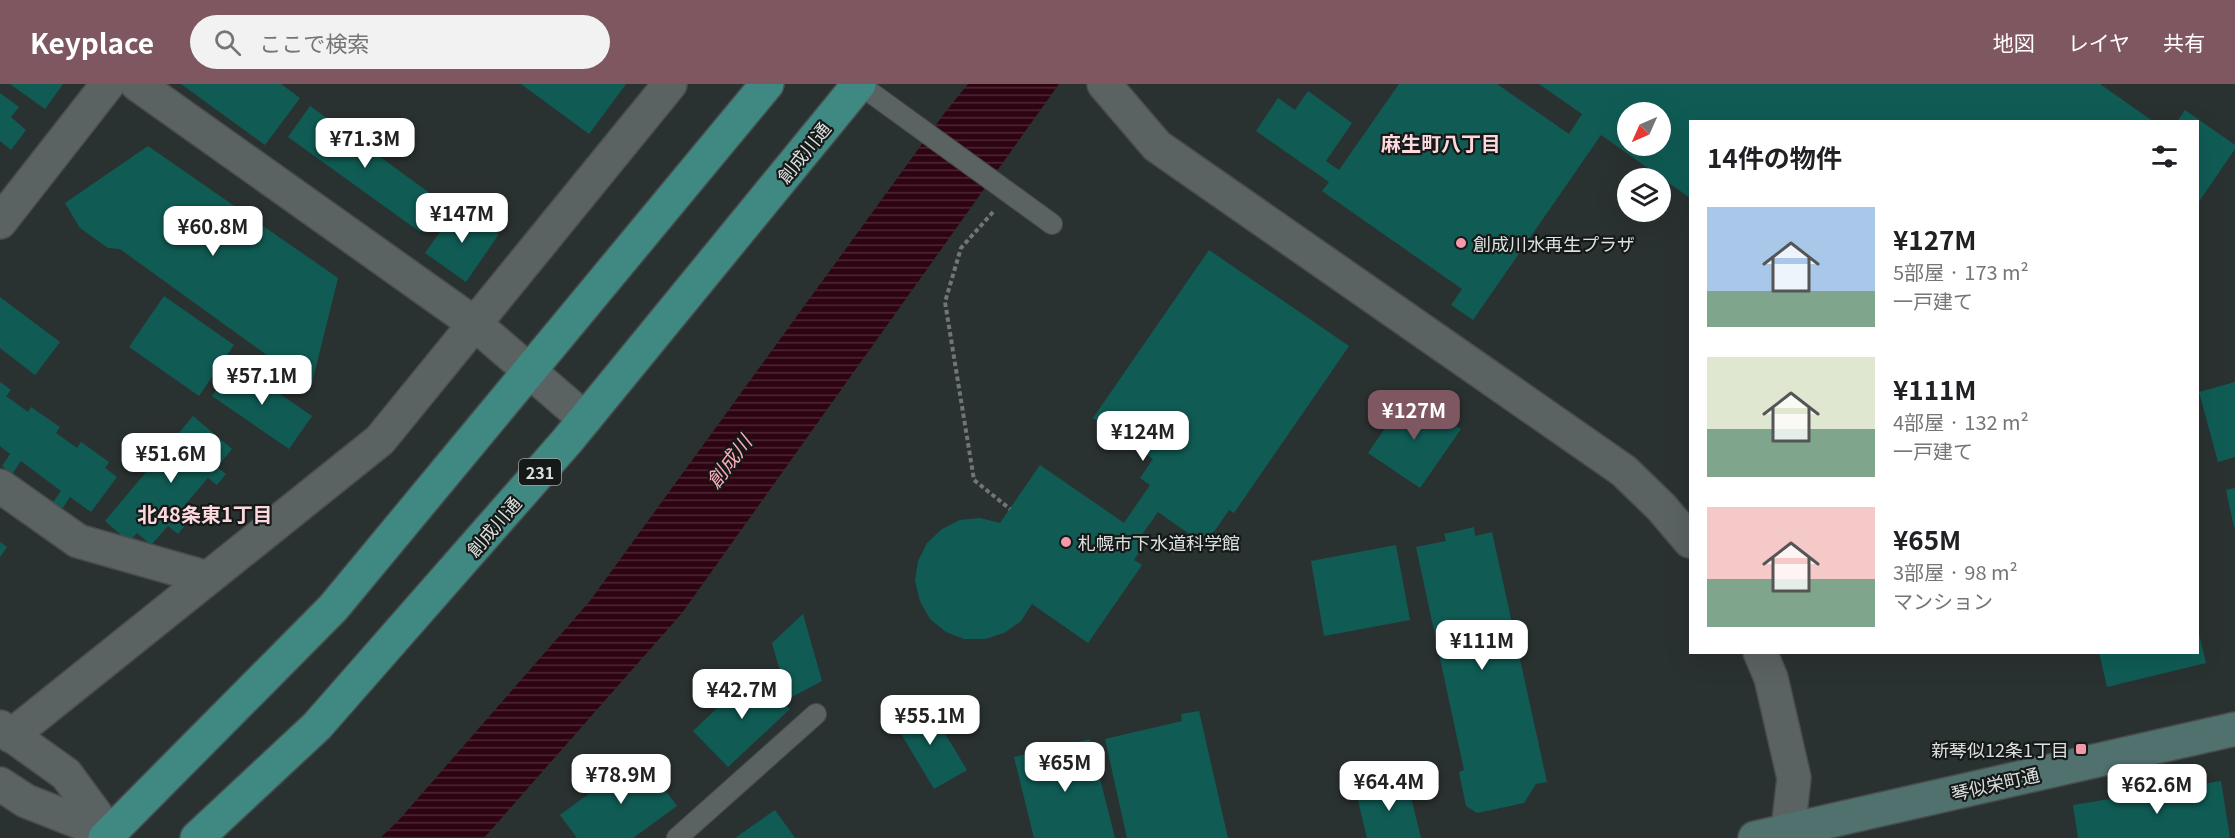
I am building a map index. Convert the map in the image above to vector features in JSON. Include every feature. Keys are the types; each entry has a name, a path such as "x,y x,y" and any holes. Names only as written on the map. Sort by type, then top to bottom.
{"highway":[{"path":"110,837 333,608 767,84"},
{"name":"創成川通","path":"197,838 317,726 585,419 859,84"}],"main road":[{"name":"琴似栄町通","path":"1755,838 1789,834 2235,729"}],"street":[{"path":"0,222 108,84"},
{"path":"137,84 475,324 585,419"},
{"path":"110,837 66,774 6,732 208,578 381,440 670,84"},
{"path":"1104,84 1156,146 1624,471 1662,508 1689,541"},
{"path":"0,486 78,541 208,578"},
{"path":"1761,654 1772,678 1794,778 1789,834"},
{"path":"0,784 26,801 110,837"}],"lane":[{"path":"859,84 924,129 1001,196 1052,224"},
{"path":"677,838 816,714"}],"path":[{"path":"1001,196 961,248 945,302 975,480 1010,509"}],"water":[{"name":"創成川","path":"968,84 1059,84 682,613 484,838 380,838 398,821 589,602 946,111"}],"building":[{"path":"10,84 63,84 45,109"},
{"path":"181,84 281,84 300,98 265,145"},
{"path":"521,84 626,84 589,134"},
{"name":"創成川水再生プラザ","path":"1399,84 1497,84 1569,134 1582,114 1539,84 2100,84 2151,120 1689,120 1689,197 1671,185 1671,168 1648,168 1631,156 1671,156 1671,102 1617,102 1617,146 1601,135 1473,320 1451,305 1462,289 1322,191 1329,182 1256,131 1278,98 1295,110 1308,91 1352,123 1326,161 1339,170"},
{"path":"0,93 19,107 11,117 26,130 11,150 0,141"},
{"path":"310,106 442,202 420,232 288,137"},
{"path":"2185,110 2235,145 2235,149 2199,202 2199,120 2178,120"},
{"path":"148,146 338,278 311,387 120,249 108,248 80,228 65,203"},
{"path":"458,206 499,234 466,282 425,253"},
{"path":"1209,250 1349,346 1234,513 1229,510 1205,545 1158,512 1141,536 1147,540 1134,560 1142,565 1088,643 1032,604 1021,621 1004,633 985,639 964,639 946,632 930,619 920,601 915,581 918,561 927,543 942,529 960,520 980,518 1000,523 1040,465 1124,523 1150,485 1140,478 1153,459 1093,418"},
{"path":"164,296 234,345 199,396 129,347"},
{"path":"0,297 60,342 35,375 0,348"},
{"path":"235,363 312,416 289,449 212,396"},
{"path":"0,382 11,390 6,396 28,412 31,407 60,427 56,433 77,448 81,442 109,462 105,468 117,477 91,512 70,497 62,509 53,502 61,491 21,461 12,474 2,466 10,454 0,446"},
{"path":"2235,382 2235,457 2218,462 2199,392"},
{"path":"1409,393 1461,429 1420,488 1368,453"},
{"path":"193,416 232,449 217,467 226,474 217,485 208,478 177,514 187,523 178,534 168,526 151,545 137,533 129,542 105,521"},
{"path":"2235,488 2235,527 2234,527 2226,490"},
{"path":"1474,527 1475,536 1492,532 1547,782 1536,784 1524,803 1477,813 1466,806 1459,772 1464,770 1416,547 1446,541 1444,534"},
{"path":"0,542 7,547 0,557"},
{"path":"1396,545 1410,620 1324,636 1311,561"},
{"path":"803,614 822,681 788,699 772,643"},
{"path":"2199,634 2206,663 2107,687 2099,654 2199,654"},
{"path":"755,672 790,709 728,767 693,731"},
{"path":"926,702 967,770 934,789 894,722"},
{"path":"1199,711 1228,838 1127,838 1105,739 1182,721 1181,714"},
{"path":"1090,739 1115,838 1034,838 1014,757"},
{"path":"640,756 677,806 633,838 577,838 560,815"},
{"path":"1407,781 1421,838 1367,838 1356,792"},
{"path":"2221,781 2230,838 2078,838 2073,805"},
{"path":"775,810 795,838 735,838"}],"place":[{"name":"創成川水再生プラザ","path":"1461,243"},
{"name":"札幌市下水道科学館","path":"1066,542"},
{"name":"新琴似12条1丁目","path":"2081,749"}],"district":[{"name":"麻生町八丁目","path":"1441,142"},
{"name":"北48条東1丁目","path":"205,513"}]}
